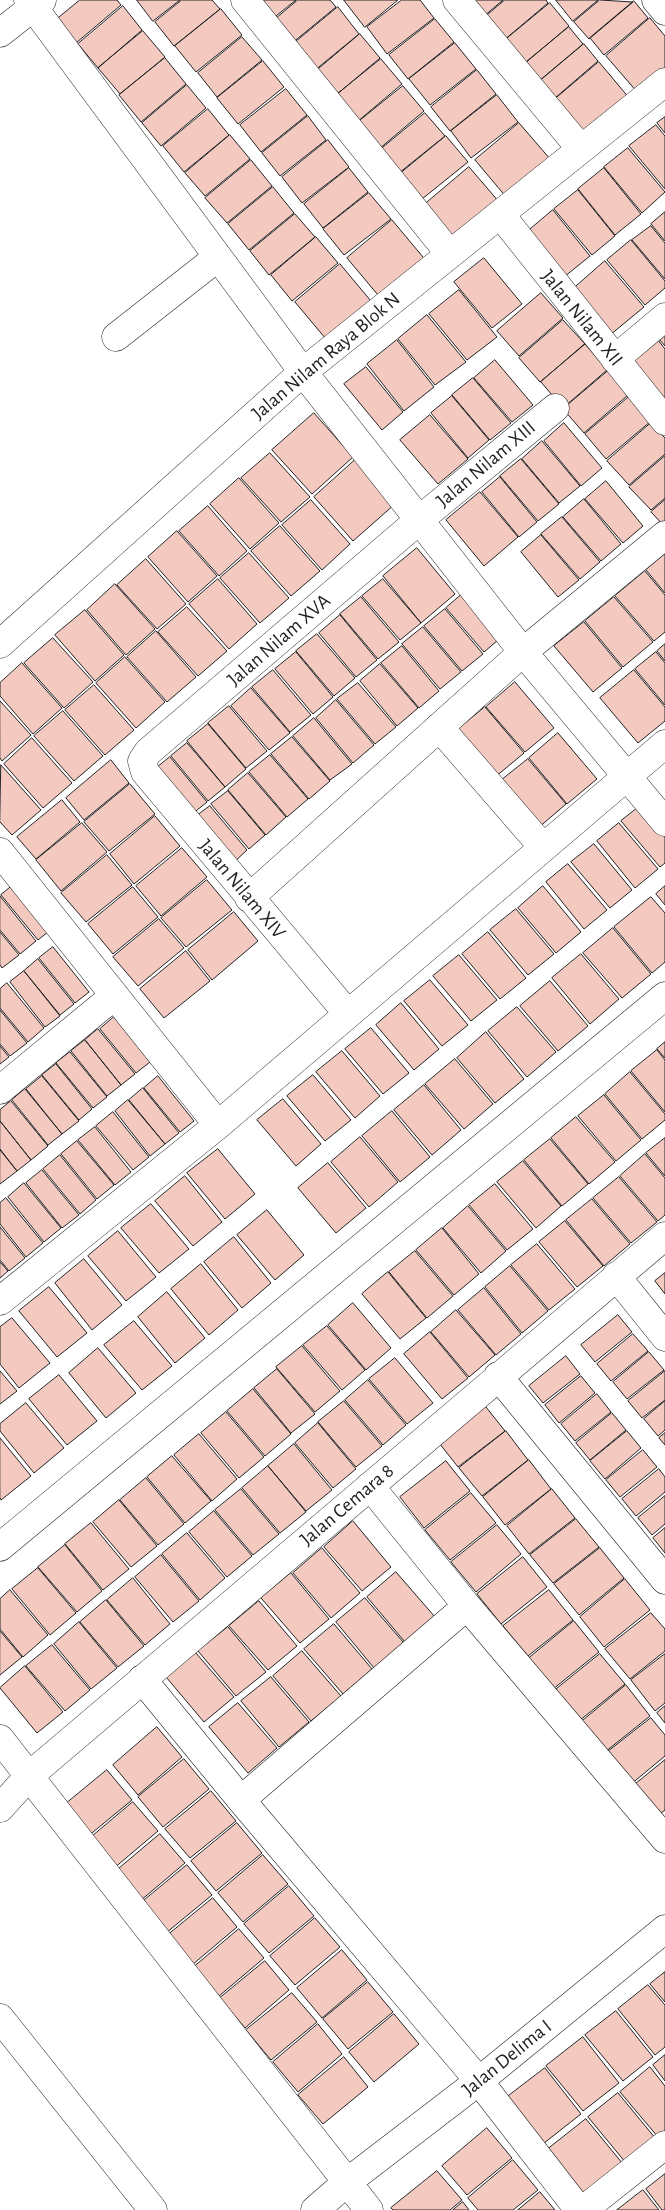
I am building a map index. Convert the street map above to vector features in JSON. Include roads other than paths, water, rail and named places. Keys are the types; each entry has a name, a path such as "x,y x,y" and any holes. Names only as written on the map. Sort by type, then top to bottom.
{"street":[{"path":"245,0 450,254"},
{"path":"457,0 581,149"},
{"path":"656,0 665,11"},
{"path":"0,33 34,2 303,372 418,521 523,652 625,777 665,822"},
{"name":"Jalan Nilam Raya Blok N","path":"0,644 303,372 665,82"},
{"name":"Jalan Nilam XII","path":"500,214 665,422"},
{"path":"116,337 218,257"},
{"path":"615,359 665,317"},
{"name":"Jalan Nilam XIII","path":"418,521 555,408"},
{"name":"Jalan Nilam XVA","path":"142,761 148,752 418,521"},
{"path":"249,898 523,652 665,535"},
{"path":"439,727 543,847"},
{"path":"0,1301 218,1125 665,744"},
{"name":"Jalan Nilam XIV","path":"142,761 145,772 348,1014"},
{"path":"3,864 114,996 218,1125"},
{"path":"0,1090 114,996"},
{"path":"0,1547 665,996"},
{"name":"Jalan Cemara 8","path":"0,1808 30,1776 142,1679 665,1236"},
{"path":"616,1276 665,1337"},
{"path":"498,1376 665,1580"},
{"path":"370,1486 467,1606 665,1839"},
{"path":"241,1800 467,1606"},
{"path":"142,1679 241,1800 479,2081 579,2210"},
{"path":"0,1739 369,2210"},
{"name":"Jalan Delima I","path":"315,2210 346,2183 479,2081 665,1929"},
{"path":"0,2018 153,2210"},
{"path":"583,2210 665,2145"}]}
